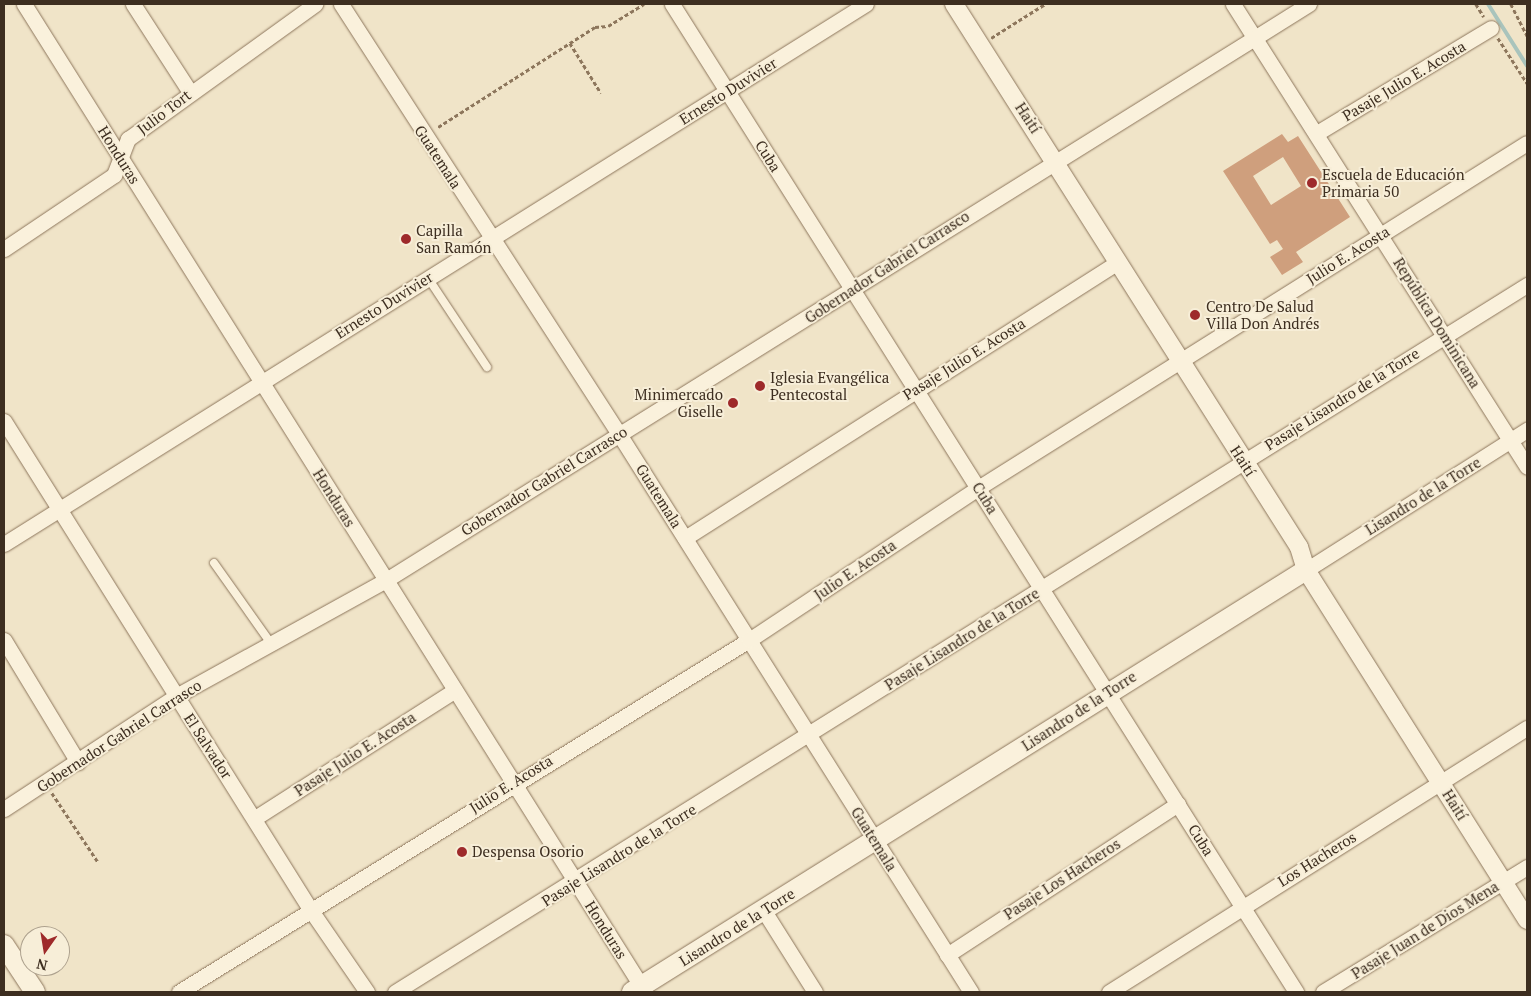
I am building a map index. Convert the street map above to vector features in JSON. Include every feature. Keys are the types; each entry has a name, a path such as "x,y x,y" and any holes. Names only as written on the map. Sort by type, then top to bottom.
{"main road":[{"name":"Lisandro de la Torre","path":"639,990 876,842 1109,691 1306,570"},
{"path":"4,945 35,992"}],"street":[{"name":"Honduras","path":"24,4 576,883 639,990"},
{"path":"133,4 190,92"},
{"name":"Julio Tort","path":"4,249 114,175 128,139 190,92 315,4"},
{"name":"Guatemala","path":"341,4 490,239 620,434 971,992"},
{"name":"Cuba","path":"672,4 852,290 1109,691 1296,992"},
{"name":"Ernesto Duvivier","path":"4,544 261,381 866,4"},
{"name":"Haití","path":"954,4 1299,547 1306,570 1527,920"},
{"name":"República Dominicana","path":"1233,4 1446,336 1527,467"},
{"name":"Gobernador Gabriel Carrasco","path":"4,809 176,696 272,645 386,580 852,290 1054,160 1309,4"},
{"name":"Pasaje Julio E. Acosta","path":"1317,133 1492,28"},
{"name":"Julio E. Acosta","path":"179,992 513,782 749,640 978,488 1527,143"},
{"name":"Pasaje Julio E. Acosta","path":"684,538 1118,262"},
{"name":"Pasaje Lisandro de la Torre","path":"395,992 576,883 1243,461 1527,285"},
{"name":"El Salvador","path":"4,421 60,507 310,909 367,992"},
{"name":"Lisandro de la Torre","path":"1306,570 1527,430"},
{"path":"4,640 78,762"},
{"name":"Pasaje Julio E. Acosta","path":"255,818 455,690"},
{"name":"Los Hacheros","path":"1109,992 1242,906 1441,784 1527,728"},
{"name":"Pasaje Los Hacheros","path":"947,955 1178,804"},
{"name":"Pasaje Juan de Dios Mena","path":"1323,992 1527,867"},
{"path":"764,911 815,992"}],"lane":[{"path":"428,278 487,367"},
{"path":"214,562 272,645"}],"path":[{"path":"424,136 570,43 644,4"},
{"path":"980,45 1045,4"},
{"path":"1476,4 1527,83"},
{"path":"1511,4 1527,36"},
{"path":"570,43 601,93"},
{"path":"46,783 98,862"}],"building":[{"path":"1282,134 1288,142 1298,136 1350,217 1296,252 1303,262 1282,275 1270,257 1283,249 1277,240 1270,244 1223,171","holes":["1283,157 1301,186 1271,205 1253,176"]}],"waterway":[{"path":"1488,4 1527,66"}],"place":[{"name":"Escuela de Educación Primaria 50","path":"1312,183"},
{"name":"Capilla San Ramón","path":"406,239"},
{"name":"Centro De Salud Villa Don Andrés","path":"1195,315"},
{"name":"Iglesia Evangélica Pentecostal","path":"760,386"},
{"name":"Minimercado Giselle","path":"733,403"},
{"name":"Despensa Osorio","path":"462,852"}]}
